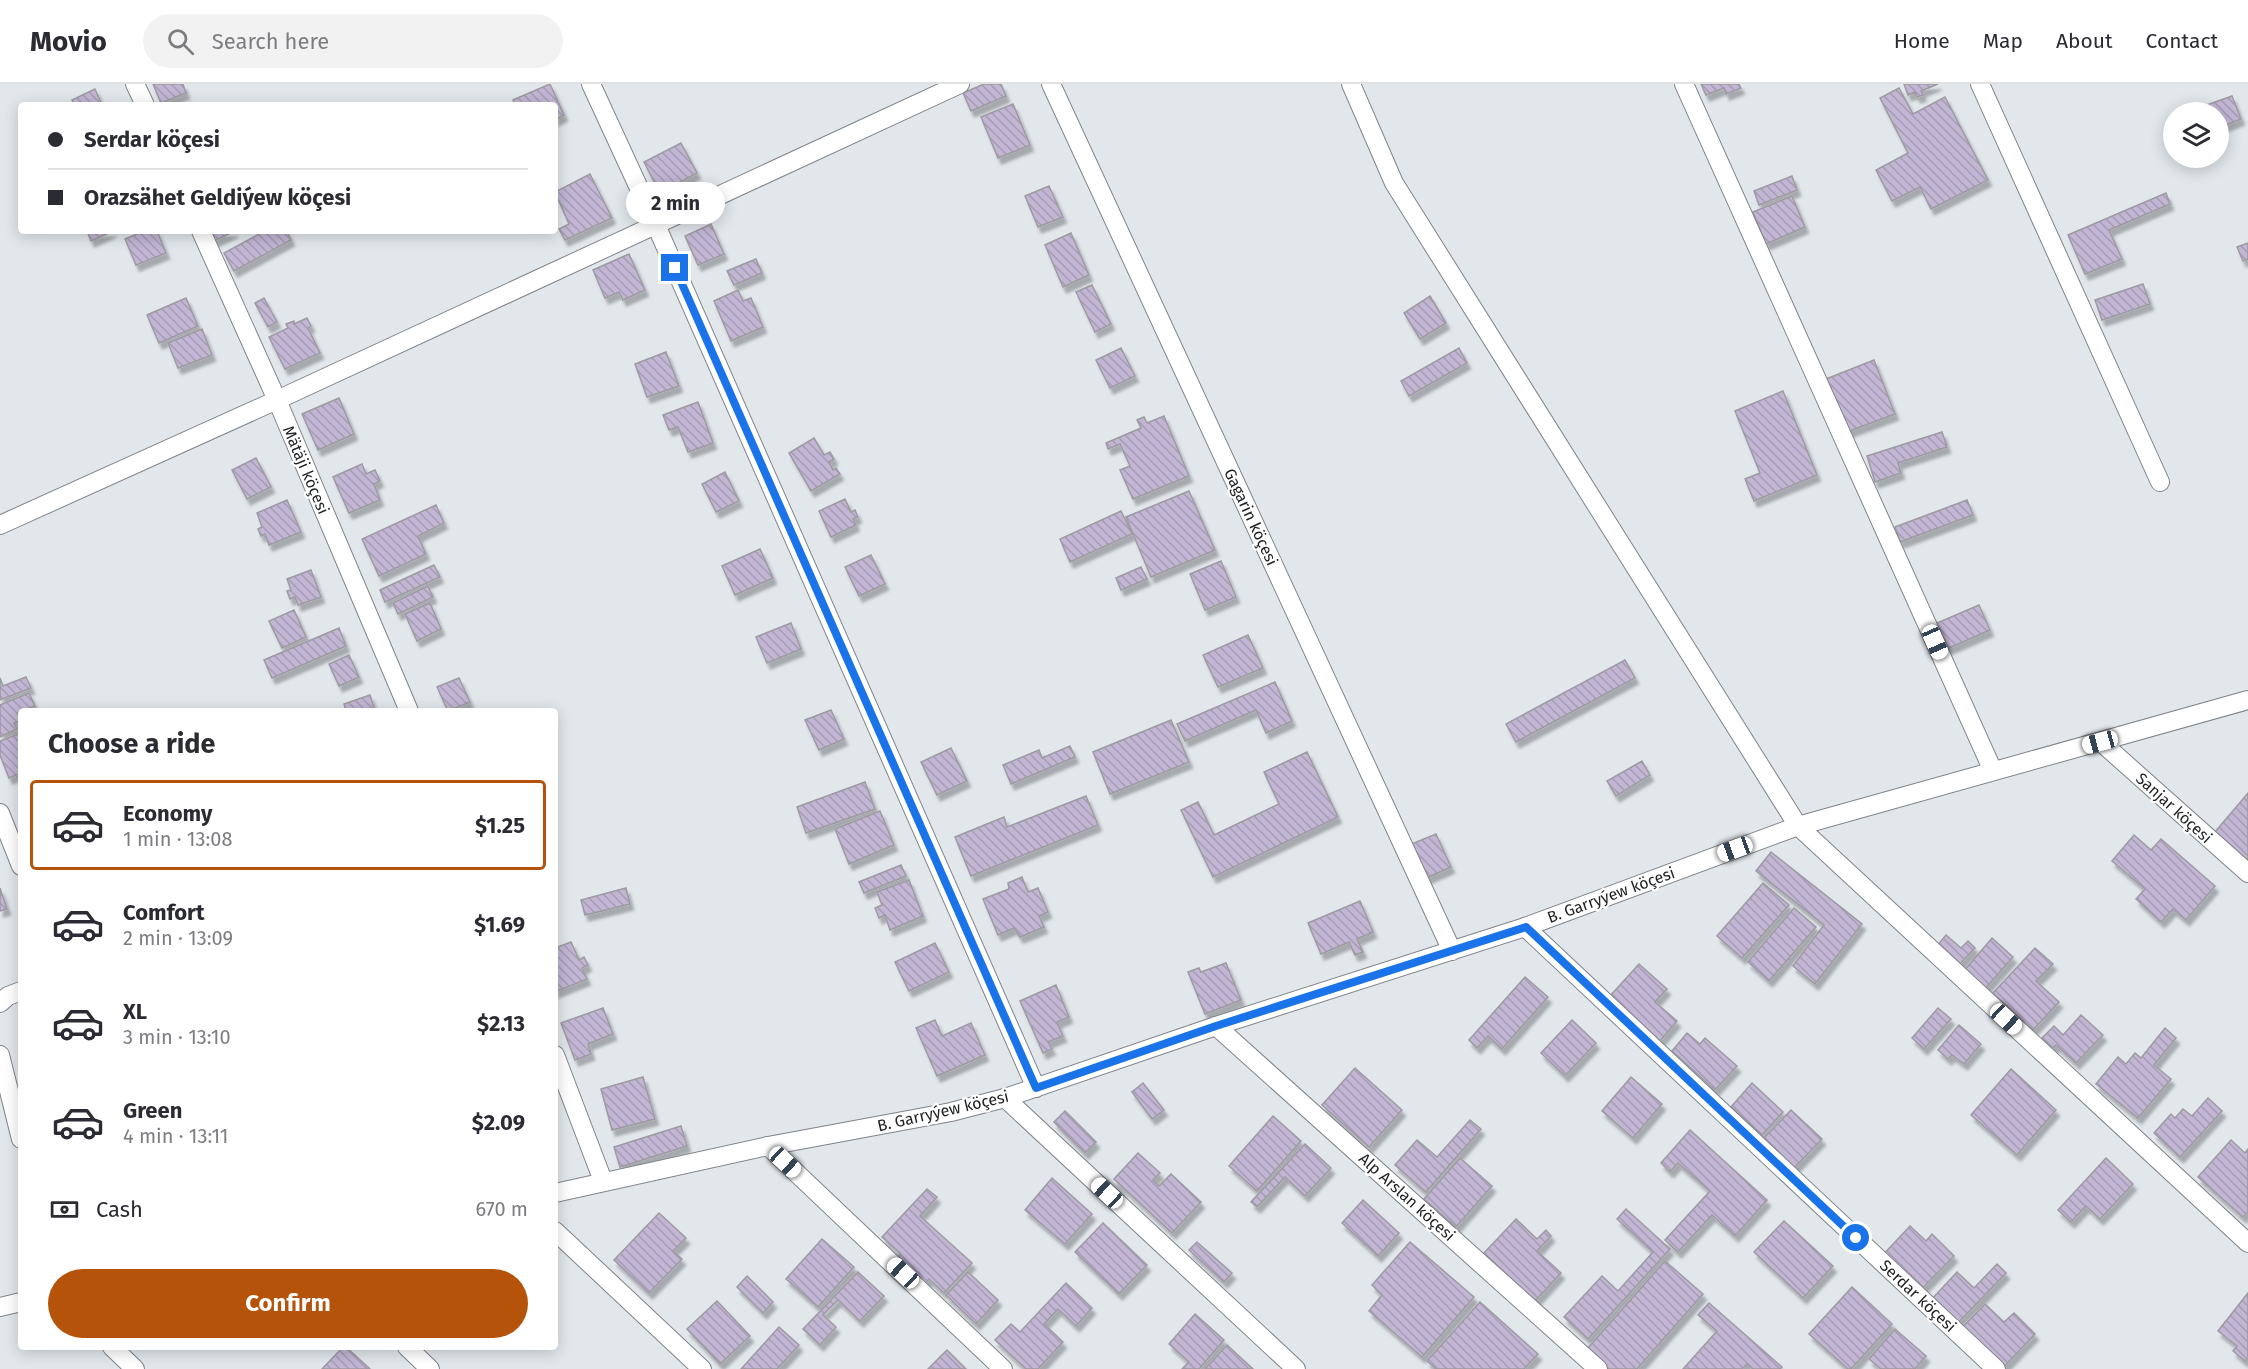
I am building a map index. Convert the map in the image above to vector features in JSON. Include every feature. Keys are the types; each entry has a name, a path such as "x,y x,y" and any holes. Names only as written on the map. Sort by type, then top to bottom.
{"street":[{"path":"135,84 144,102"},
{"path":"591,84 656,225 1036,1088"},
{"path":"0,525 277,400 960,84"},
{"name":"Gagarin köçesi","path":"1051,84 1452,951"},
{"path":"1351,84 1394,183 1798,826 2248,1243"},
{"path":"1684,84 1993,771"},
{"path":"1980,84 2160,482"},
{"name":"Mätäji köçesi","path":"202,234 277,400 408,708"},
{"name":"B. Garryýew köçesi","path":"558,1192 768,1146 951,1112 1005,1098 1216,1026 1526,927 1798,826 2248,700"},
{"name":"Sanjar köçesi","path":"2100,742 2248,873"},
{"path":"0,813 18,858"},
{"name":"Serdar köçesi","path":"1526,927 1996,1369"},
{"path":"0,1003 18,992"},
{"name":"Alp Arslan köçesi","path":"1216,1026 1598,1369"},
{"path":"0,1055 18,1127"},
{"path":"558,1063 603,1181"},
{"path":"1005,1098 1296,1369"},
{"path":"768,1146 1003,1369"},
{"path":"558,1234 702,1369"},
{"path":"0,1307 18,1303"},
{"path":"115,1350 135,1369"},
{"path":"410,1350 430,1369"}],"building":[{"path":"153,84 183,84 186,93 161,102"},
{"path":"550,84 564,115 558,118 558,102 514,102 513,100"},
{"path":"984,84 1001,84 1006,96 971,111 963,93"},
{"path":"1701,84 1739,84 1741,88 1726,94 1724,88 1706,95"},
{"path":"1904,84 1938,84 1921,91 1923,95 1917,97 1915,92 1908,95"},
{"path":"1899,88 1913,114 1945,97 1988,180 1931,209 1920,187 1892,201 1876,170 1908,153 1880,98"},
{"path":"95,89 101,102 73,102 72,100"},
{"path":"2232,96 2241,119 2229,124 2229,102 2215,102"},
{"path":"1013,104 1030,145 998,158 981,117"},
{"path":"681,143 697,173 660,193 644,162"},
{"path":"590,174 612,218 565,240 559,229 569,224 558,199 558,190"},
{"path":"1792,176 1797,190 1759,205 1754,191"},
{"path":"1049,186 1063,217 1038,227 1025,196"},
{"path":"2166,193 2170,204 2109,230 2122,259 2085,274 2068,235"},
{"path":"1792,196 1805,227 1766,244 1753,212"},
{"path":"711,224 724,254 698,265 685,236"},
{"path":"1071,233 1089,275 1063,287 1045,245"},
{"path":"88,234 106,234 91,241"},
{"path":"137,234 158,234 166,253 136,265 125,239"},
{"path":"211,234 229,234 214,241"},
{"path":"259,234 288,234 291,240 234,271 224,253"},
{"path":"2248,243 2248,259 2243,261 2237,247"},
{"path":"629,254 645,290 623,300 619,292 605,298 593,270"},
{"path":"756,259 762,273 734,285 727,271"},
{"path":"2143,284 2150,304 2102,320 2095,300"},
{"path":"1092,285 1111,324 1095,332 1076,292"},
{"path":"738,290 743,301 751,298 763,327 731,341 714,301"},
{"path":"1430,296 1446,323 1420,339 1404,313"},
{"path":"186,298 198,326 159,343 147,315"},
{"path":"264,298 277,322 268,327 255,303"},
{"path":"307,318 311,326 308,328 320,353 285,369 269,337 288,328 286,324 294,321 294,324"},
{"path":"202,329 212,355 178,368 168,343"},
{"path":"1121,348 1135,376 1110,388 1096,360"},
{"path":"1459,348 1467,363 1409,396 1401,381"},
{"path":"666,352 679,386 647,397 635,364"},
{"path":"1874,360 1895,414 1847,432 1826,379"},
{"path":"1783,391 1817,475 1754,501 1745,479 1760,473 1735,411"},
{"path":"339,398 354,434 318,450 302,414"},
{"path":"698,402 713,443 688,452 678,427 669,430 663,415"},
{"path":"1164,416 1189,476 1133,499 1120,470 1130,466 1120,444 1108,449 1106,443 1141,428 1137,420 1144,417 1147,423"},
{"path":"1942,432 1947,447 1898,463 1901,473 1875,482 1867,456"},
{"path":"814,438 824,455 830,452 834,459 829,462 833,470 836,468 840,474 811,491 789,453"},
{"path":"256,458 271,487 247,499 232,470"},
{"path":"362,464 366,474 375,470 380,481 374,484 380,500 349,513 333,477"},
{"path":"725,472 739,501 716,512 702,484"},
{"path":"1189,491 1215,550 1151,577 1126,517"},
{"path":"845,499 851,512 855,510 858,517 853,519 856,525 831,537 819,511"},
{"path":"287,500 301,532 269,545 265,534 261,536 258,529 262,527 257,513"},
{"path":"1967,500 1973,515 1900,542 1895,527"},
{"path":"436,505 444,523 418,536 426,554 379,576 362,539"},
{"path":"1121,511 1132,534 1070,562 1060,539"},
{"path":"760,549 773,578 735,595 722,566"},
{"path":"871,555 885,584 859,596 845,567"},
{"path":"1221,561 1236,597 1205,610 1190,574"},
{"path":"434,565 440,577 385,602 380,590"},
{"path":"1141,567 1147,579 1121,590 1116,578"},
{"path":"311,570 321,597 298,605 295,597 290,599 287,591 291,590 287,579"},
{"path":"428,586 433,597 398,614 393,603"},
{"path":"430,603 441,629 417,641 405,614"},
{"path":"1979,605 1990,630 1947,649 1935,624"},
{"path":"294,610 306,637 282,648 269,621"},
{"path":"791,623 801,649 767,663 756,637"},
{"path":"339,628 346,646 272,678 264,660"},
{"path":"1248,635 1263,668 1218,687 1203,655"},
{"path":"349,655 359,677 339,686 329,664"},
{"path":"1625,660 1635,678 1516,742 1506,724"},
{"path":"26,677 31,688 0,700 0,678 3,686"},
{"path":"459,678 470,702 455,708 447,708 437,687"},
{"path":"1275,682 1292,721 1266,733 1256,710 1185,741 1177,724"},
{"path":"29,693 35,706 18,708 18,722 14,723 17,729 0,737 0,705"},
{"path":"370,695 374,708 345,708 344,704"},
{"path":"831,710 844,739 819,750 805,720"},
{"path":"1171,720 1189,762 1110,794 1093,752"},
{"path":"18,734 18,774 9,778 0,755 0,741"},
{"path":"1070,746 1075,757 1011,784 1003,765 1039,750 1042,758"},
{"path":"951,748 967,781 937,795 921,762"},
{"path":"1307,752 1338,817 1213,877 1181,810 1198,802 1214,835 1279,804 1264,772"},
{"path":"1642,761 1650,775 1616,796 1607,781"},
{"path":"865,782 875,809 806,833 797,807"},
{"path":"2248,793 2248,861 2215,832"},
{"path":"1086,796 1098,825 971,876 955,837 1004,817 1007,827"},
{"path":"880,811 894,845 849,864 835,829"},
{"path":"1436,834 1451,867 1422,880 1407,846"},
{"path":"2134,835 2151,850 2161,839 2215,886 2186,920 2173,909 2161,922 2136,899 2145,889 2112,861"},
{"path":"1771,852 1862,924 1815,984 1793,966 1824,925 1756,871"},
{"path":"901,865 906,876 864,893 859,882"},
{"path":"1022,877 1028,892 1038,888 1048,912 1039,916 1044,927 1020,937 1014,928 998,935 983,899 1009,889 1008,883"},
{"path":"909,880 923,916 890,930 885,915 879,918 875,908 882,905 877,892"},
{"path":"1763,883 1789,905 1742,958 1717,936"},
{"path":"0,888 7,909 0,911"},
{"path":"626,888 630,904 585,915 581,900"},
{"path":"1360,901 1373,932 1357,939 1363,952 1355,955 1349,942 1321,954 1308,923"},
{"path":"1794,908 1816,927 1769,981 1748,962"},
{"path":"1946,935 1961,948 1968,941 1975,948 1959,965 1937,946"},
{"path":"1992,938 2013,957 1984,990 1963,972"},
{"path":"571,942 579,960 584,957 588,965 582,968 587,979 558,991 558,947"},
{"path":"935,943 949,972 909,991 895,962"},
{"path":"2035,948 2053,964 2036,981 2059,1002 2033,1030 1993,993"},
{"path":"1226,963 1241,1000 1205,1014 1188,972 1199,968 1201,972"},
{"path":"1639,964 1667,989 1655,1002 1677,1021 1660,1041 1610,996"},
{"path":"1525,977 1548,997 1502,1049 1488,1036 1477,1048 1469,1040"},
{"path":"1056,985 1069,1017 1057,1022 1063,1036 1048,1042 1052,1049 1043,1053 1020,1001"},
{"path":"603,1008 613,1034 588,1044 591,1054 575,1060 561,1023"},
{"path":"1938,1008 1951,1019 1924,1049 1912,1038"},
{"path":"2081,1015 2103,1035 2076,1063 2056,1045 2053,1048 2042,1038 2054,1026 2063,1035"},
{"path":"935,1020 942,1036 971,1023 985,1055 937,1076 916,1028"},
{"path":"1572,1020 1596,1043 1565,1076 1541,1053"},
{"path":"1959,1025 1981,1044 1964,1064 1952,1055 1948,1059 1938,1050"},
{"path":"2165,1028 2176,1038 2154,1065 2171,1079 2138,1118 2096,1084 2118,1057 2126,1064 2135,1053 2141,1058"},
{"path":"1687,1033 1700,1044 1705,1038 1737,1066 1715,1090 1672,1051"},
{"path":"1355,1068 1402,1110 1369,1147 1322,1105"},
{"path":"2011,1069 2056,1110 2017,1155 1971,1115"},
{"path":"643,1077 655,1119 612,1130 601,1089"},
{"path":"1631,1077 1662,1104 1633,1138 1602,1111"},
{"path":"1143,1083 1164,1110 1152,1119 1132,1092"},
{"path":"1752,1083 1783,1112 1762,1135 1731,1107"},
{"path":"2208,1098 2222,1111 2180,1157 2154,1133 2171,1114 2175,1118 2183,1109 2192,1116"},
{"path":"1791,1110 1822,1139 1794,1168 1763,1139"},
{"path":"1065,1111 1096,1142 1085,1153 1054,1122"},
{"path":"1273,1116 1301,1141 1257,1191 1229,1166"},
{"path":"1470,1120 1481,1129 1426,1192 1395,1165 1417,1140 1437,1157"},
{"path":"681,1126 687,1146 620,1167 614,1147"},
{"path":"1690,1130 1767,1200 1735,1236 1712,1215 1678,1252 1665,1240 1710,1191 1678,1163 1670,1172 1661,1163"},
{"path":"2231,1140 2245,1153 2248,1149 2248,1212 2243,1217 2198,1177"},
{"path":"1305,1144 1331,1168 1305,1196 1285,1177 1257,1207 1251,1202"},
{"path":"1138,1153 1160,1173 1153,1180 1159,1186 1171,1174 1201,1202 1172,1233 1114,1179"},
{"path":"1460,1158 1492,1186 1456,1227 1424,1199"},
{"path":"2106,1158 2133,1184 2100,1219 2086,1206 2071,1222 2058,1210"},
{"path":"1052,1178 1092,1214 1065,1244 1025,1210"},
{"path":"927,1189 937,1197 920,1216 972,1263 944,1293 929,1279 922,1286 894,1261 901,1254 882,1237"},
{"path":"1363,1200 1399,1233 1378,1256 1342,1223"},
{"path":"1626,1209 1670,1249 1588,1339 1564,1317 1602,1276 1618,1291 1653,1252 1617,1219"},
{"path":"659,1213 686,1238 673,1251 682,1259 649,1293 614,1260"},
{"path":"1516,1219 1537,1239 1546,1230 1551,1236 1537,1251 1561,1273 1535,1301 1484,1253"},
{"path":"1784,1221 1833,1266 1803,1298 1754,1252"},
{"path":"1103,1223 1147,1265 1119,1294 1075,1252"},
{"path":"1910,1226 1926,1241 1932,1234 1954,1256 1918,1293 1881,1257"},
{"path":"822,1239 854,1267 818,1307 786,1279"},
{"path":"1197,1242 1232,1273 1224,1282 1189,1250"},
{"path":"1410,1242 1474,1297 1422,1357 1369,1311 1382,1295 1372,1285"},
{"path":"1665,1261 1703,1294 1637,1369 1609,1369 1587,1349"},
{"path":"1997,1264 2006,1273 1956,1325 1930,1301 1957,1272 1974,1288"},
{"path":"858,1272 884,1296 860,1321 838,1300 823,1315 836,1327 820,1345 803,1329"},
{"path":"968,1272 998,1300 976,1324 946,1295"},
{"path":"747,1276 773,1302 763,1313 737,1287"},
{"path":"1066,1283 1092,1308 1076,1326 1058,1309 1044,1324 1063,1342 1038,1369 1026,1369 995,1340 1011,1324 1020,1332"},
{"path":"1852,1287 1892,1324 1851,1369 1848,1369 1809,1334"},
{"path":"2248,1293 2248,1358 2245,1361 2233,1351 2237,1346 2218,1331"},
{"path":"717,1301 750,1336 720,1364 687,1329"},
{"path":"1480,1302 1538,1354 1524,1369 1436,1369 1427,1361"},
{"path":"1709,1303 1782,1367 1780,1369 1753,1369 1747,1364 1742,1369 1683,1369 1717,1331 1698,1315"},
{"path":"1985,1304 2004,1322 2014,1313 2035,1334 2002,1369 1958,1332"},
{"path":"1195,1314 1224,1340 1199,1369 1182,1369 1189,1362 1169,1344"},
{"path":"779,1327 799,1345 777,1369 741,1369"},
{"path":"1895,1329 1926,1356 1915,1369 1881,1369 1869,1359"},
{"path":"1227,1345 1253,1369 1205,1369"},
{"path":"340,1350 349,1350 370,1369 322,1369"},
{"path":"947,1350 966,1369 928,1369"}],"route":[{"path":"675,268 1036,1088 1216,1026 1526,927 1856,1238"}]}
